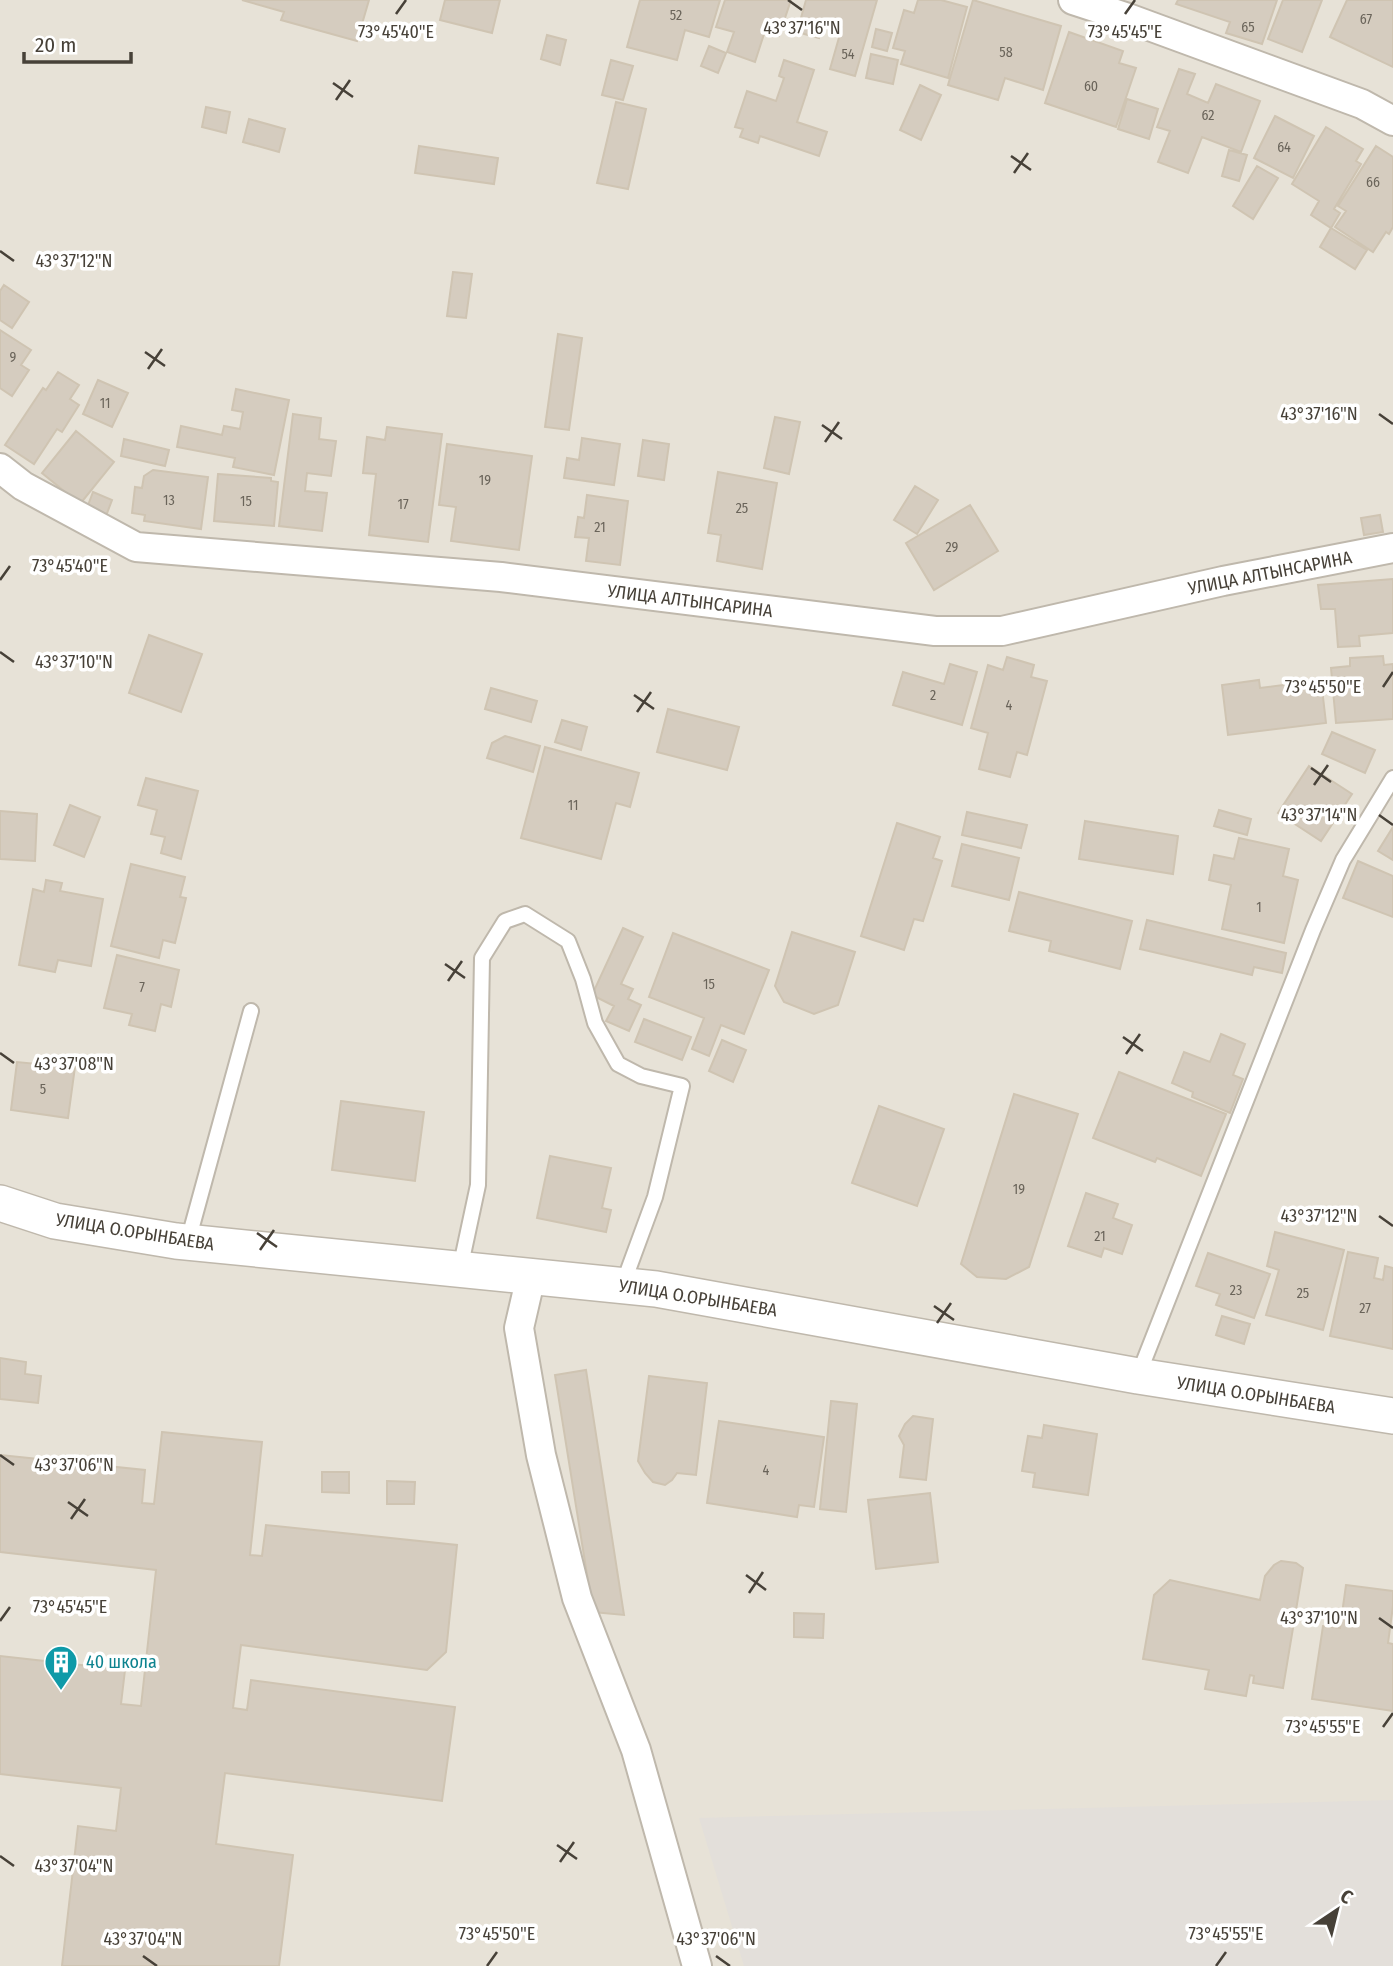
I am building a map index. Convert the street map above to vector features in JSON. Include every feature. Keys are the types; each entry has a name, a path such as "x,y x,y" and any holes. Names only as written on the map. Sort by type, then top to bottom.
{"street":[{"path":"1073,0 1362,104 1393,121"},
{"name":"УЛИЦА АЛТЫНСАРИНА","path":"0,468 23,486 136,547 501,578 935,631 1002,631 1223,581 1393,548"},
{"name":"УЛИЦА О.ОРЫНБАЕВА","path":"0,1203 55,1221 187,1242 656,1289 1138,1377 1393,1416"},
{"path":"531,1276 519,1328 541,1455 576,1598 636,1750 697,1966"}],"lane":[{"path":"1138,1377 1312,930 1343,860 1393,778"},
{"path":"460,1269 478,1185 482,958 505,921 525,914 568,941 583,979 595,1023 618,1064 641,1076 682,1086 655,1197 622,1285"},
{"path":"187,1242 251,1011"}],"shaded area":[{"path":"0,0 1393,0 1393,1966 0,1966"},
{"path":"1393,1800 1393,1966 744,1966 699,1818"}],"building":[{"path":"242,0 369,0 357,41 281,20 284,12"},
{"path":"445,0 500,0 492,33 440,20"},
{"path":"640,0 720,0 709,37 685,30 677,60 627,47"},
{"path":"725,0 791,0 779,36 765,31 755,62 727,52 734,32 716,27"},
{"path":"806,0 877,0 855,76 830,69 842,27 824,22 819,38 797,32"},
{"path":"918,0 941,0 967,7 948,78 901,64 905,51 893,48 904,10 914,13"},
{"path":"973,0 1061,26 1043,90 1005,78 998,100 948,85"},
{"path":"1178,0 1277,0 1262,44 1226,33 1230,22 1176,4"},
{"path":"1283,0 1322,0 1302,52 1268,39"},
{"path":"1347,0 1393,0 1393,67 1330,37"},
{"path":"876,29 892,33 887,51 872,47"},
{"path":"1069,32 1123,51 1119,63 1136,68 1116,127 1045,103"},
{"path":"547,35 566,40 560,65 541,59"},
{"path":"709,46 726,53 718,73 701,66"},
{"path":"871,54 898,60 893,84 866,78"},
{"path":"611,60 633,66 623,100 602,95"},
{"path":"784,60 814,70 797,122 827,132 819,156 760,136 758,143 740,137 743,129 735,127 747,91 776,101 784,78 779,76"},
{"path":"1179,69 1195,74 1187,94 1208,103 1216,84 1260,101 1241,152 1202,137 1188,173 1158,162 1170,131 1157,127"},
{"path":"920,85 941,95 921,140 900,130"},
{"path":"1127,99 1158,109 1149,139 1118,129"},
{"path":"616,102 646,109 628,189 597,183"},
{"path":"206,107 230,112 226,133 202,127"},
{"path":"1275,116 1314,136 1293,178 1254,158"},
{"path":"249,119 285,129 279,152 243,142"},
{"path":"1326,127 1363,149 1356,161 1361,164 1334,209 1340,213 1331,228 1311,215 1319,201 1292,184"},
{"path":"419,146 498,158 494,184 415,173"},
{"path":"1376,146 1393,157 1393,227 1389,234 1386,232 1373,252 1335,227 1346,211 1338,206"},
{"path":"1229,150 1247,155 1239,181 1222,176"},
{"path":"1257,166 1278,178 1253,219 1233,206"},
{"path":"1331,228 1367,250 1355,269 1320,247"},
{"path":"453,272 472,274 466,318 447,316"},
{"path":"4,285 29,302 12,328 0,320 0,291"},
{"path":"0,330 31,350 21,365 29,370 12,396 0,388"},
{"path":"558,334 582,338 569,430 545,427"},
{"path":"58,372 79,385 70,399 79,405 62,432 57,429 34,464 5,445 43,388 46,390"},
{"path":"98,380 128,393 112,427 83,414"},
{"path":"236,389 289,400 274,475 233,467 235,458 177,447 181,426 222,435 224,426 240,429 243,412 232,410"},
{"path":"293,414 321,418 319,439 336,441 331,476 307,473 305,491 327,493 322,531 279,526"},
{"path":"775,417 800,422 789,474 764,468"},
{"path":"387,427 442,434 428,542 369,535 376,474 363,473 367,437 385,440"},
{"path":"76,431 114,462 80,504 42,473"},
{"path":"582,438 620,444 614,485 564,478 567,458 579,460"},
{"path":"124,439 169,450 165,466 121,456"},
{"path":"643,440 669,444 664,480 638,476"},
{"path":"447,444 532,456 519,550 451,541 456,507 439,505"},
{"path":"153,470 208,477 201,529 144,521 145,515 132,513 135,487 142,488 144,476"},
{"path":"718,472 777,483 762,569 717,561 721,535 708,533"},
{"path":"218,474 271,478 271,481 278,482 274,526 214,521"},
{"path":"915,486 938,500 917,534 894,520"},
{"path":"93,492 112,500 106,516 87,508"},
{"path":"587,495 628,501 620,565 586,561 589,538 575,537 578,517 584,518"},
{"path":"970,505 998,551 934,590 906,543"},
{"path":"1380,515 1383,532 1364,535 1361,518"},
{"path":"1393,579 1393,633 1359,636 1360,646 1338,647 1335,609 1321,609 1318,585"},
{"path":"149,635 202,654 181,712 129,693"},
{"path":"1383,656 1384,665 1393,664 1393,719 1336,723 1331,668 1350,666 1350,658"},
{"path":"1007,657 1034,665 1031,677 1047,681 1027,755 1017,752 1010,777 979,769 988,733 971,728 988,665 1003,670"},
{"path":"950,664 977,672 962,725 893,705 903,672 944,684"},
{"path":"1259,680 1260,688 1321,680 1326,723 1228,735 1222,685"},
{"path":"491,688 537,701 531,722 485,709"},
{"path":"668,709 739,727 727,770 657,752"},
{"path":"562,720 587,727 581,750 555,742"},
{"path":"1332,732 1375,750 1365,773 1322,754"},
{"path":"505,736 540,746 533,772 487,758 492,743"},
{"path":"545,747 639,773 630,807 616,803 601,859 521,838"},
{"path":"1309,766 1352,794 1321,841 1278,813"},
{"path":"146,778 198,791 181,859 161,853 165,837 151,834 157,810 138,805"},
{"path":"70,805 100,817 84,857 54,845"},
{"path":"1219,810 1251,819 1247,835 1214,826"},
{"path":"0,811 37,814 35,861 0,859"},
{"path":"967,812 1027,825 1021,848 962,835"},
{"path":"1085,821 1178,836 1173,874 1079,859"},
{"path":"897,823 940,837 933,858 942,861 923,921 914,919 904,950 861,936"},
{"path":"1393,827 1393,860 1378,851"},
{"path":"1239,838 1289,849 1283,876 1298,880 1284,943 1222,929 1231,885 1209,880 1214,855 1234,859"},
{"path":"962,844 1019,858 1009,900 952,886"},
{"path":"1358,861 1393,876 1393,917 1343,898"},
{"path":"131,864 185,877 180,897 186,898 175,943 163,940 159,958 111,946"},
{"path":"46,880 62,883 60,891 103,899 91,966 58,960 55,972 19,965 33,889 44,892"},
{"path":"1019,892 1132,921 1120,969 1049,951 1051,941 1009,931"},
{"path":"1147,920 1286,953 1282,973 1254,967 1252,975 1140,949"},
{"path":"623,928 643,937 621,984 633,989 628,999 641,1005 629,1031 606,1021 614,1006 592,995"},
{"path":"792,932 855,952 838,1005 814,1014 784,1002 775,986"},
{"path":"673,933 769,970 744,1034 721,1025 709,1056 692,1049 704,1018 649,997"},
{"path":"117,955 179,970 171,1007 161,1004 155,1031 129,1025 132,1014 104,1008"},
{"path":"644,1019 691,1037 682,1060 635,1042"},
{"path":"1221,1034 1245,1044 1233,1075 1243,1079 1230,1113 1192,1097 1193,1092 1172,1083 1184,1052 1210,1062"},
{"path":"722,1040 746,1050 733,1082 709,1071"},
{"path":"48,1056 65,1058 64,1066 75,1067 68,1118 11,1110 17,1062 47,1065"},
{"path":"1119,1072 1226,1114 1201,1176 1157,1158 1155,1162 1093,1138"},
{"path":"1014,1094 1078,1114 1029,1267 1006,1279 977,1277 961,1264"},
{"path":"341,1101 424,1112 415,1181 332,1170"},
{"path":"879,1106 944,1129 917,1206 852,1183"},
{"path":"550,1156 611,1168 602,1208 611,1210 606,1232 537,1218"},
{"path":"1086,1193 1118,1204 1113,1218 1132,1225 1122,1254 1104,1248 1101,1257 1068,1246"},
{"path":"1275,1232 1344,1250 1323,1330 1266,1315 1279,1270 1267,1266"},
{"path":"1348,1252 1378,1258 1374,1278 1383,1280 1385,1266 1393,1268 1393,1349 1330,1336"},
{"path":"1208,1253 1270,1274 1254,1318 1216,1305 1220,1294 1196,1286"},
{"path":"1222,1316 1250,1324 1244,1344 1216,1335"},
{"path":"0,1358 26,1362 25,1374 41,1376 38,1403 0,1399"},
{"path":"586,1370 624,1615 593,1612 555,1375"},
{"path":"649,1376 707,1383 696,1475 677,1473 665,1485 653,1482 638,1461"},
{"path":"831,1401 857,1404 846,1512 820,1509"},
{"path":"913,1416 933,1419 926,1480 900,1477 904,1445 899,1436"},
{"path":"719,1421 824,1437 814,1507 799,1505 797,1517 707,1503"},
{"path":"1044,1425 1097,1434 1088,1495 1033,1487 1035,1473 1022,1471 1028,1436 1042,1438"},
{"name":"40 школа","path":"162,1432 262,1442 250,1555 262,1556 266,1525 457,1545 446,1652 427,1670 241,1645 233,1708 247,1710 251,1680 455,1707 442,1801 225,1773 216,1844 293,1855 279,1966 62,1966 78,1826 116,1831 121,1788 0,1774 0,1656 125,1670 121,1704 141,1706 156,1570 0,1552 0,1455 145,1470 142,1503 154,1504"},
{"path":"322,1472 349,1472 349,1493 322,1492"},
{"path":"387,1481 415,1482 414,1504 387,1504"},
{"path":"930,1493 938,1562 876,1569 868,1500"},
{"path":"1281,1561 1296,1563 1303,1568 1283,1688 1253,1683 1254,1676 1250,1675 1246,1696 1205,1689 1209,1670 1143,1659 1154,1595 1170,1580 1260,1600 1265,1576"},
{"path":"1346,1585 1393,1591 1388,1643 1393,1644 1393,1711 1312,1699 1323,1626 1340,1628"},
{"path":"794,1613 824,1614 823,1638 794,1637"}],"place":[{"name":"40 школа","path":"61,1692"}]}
